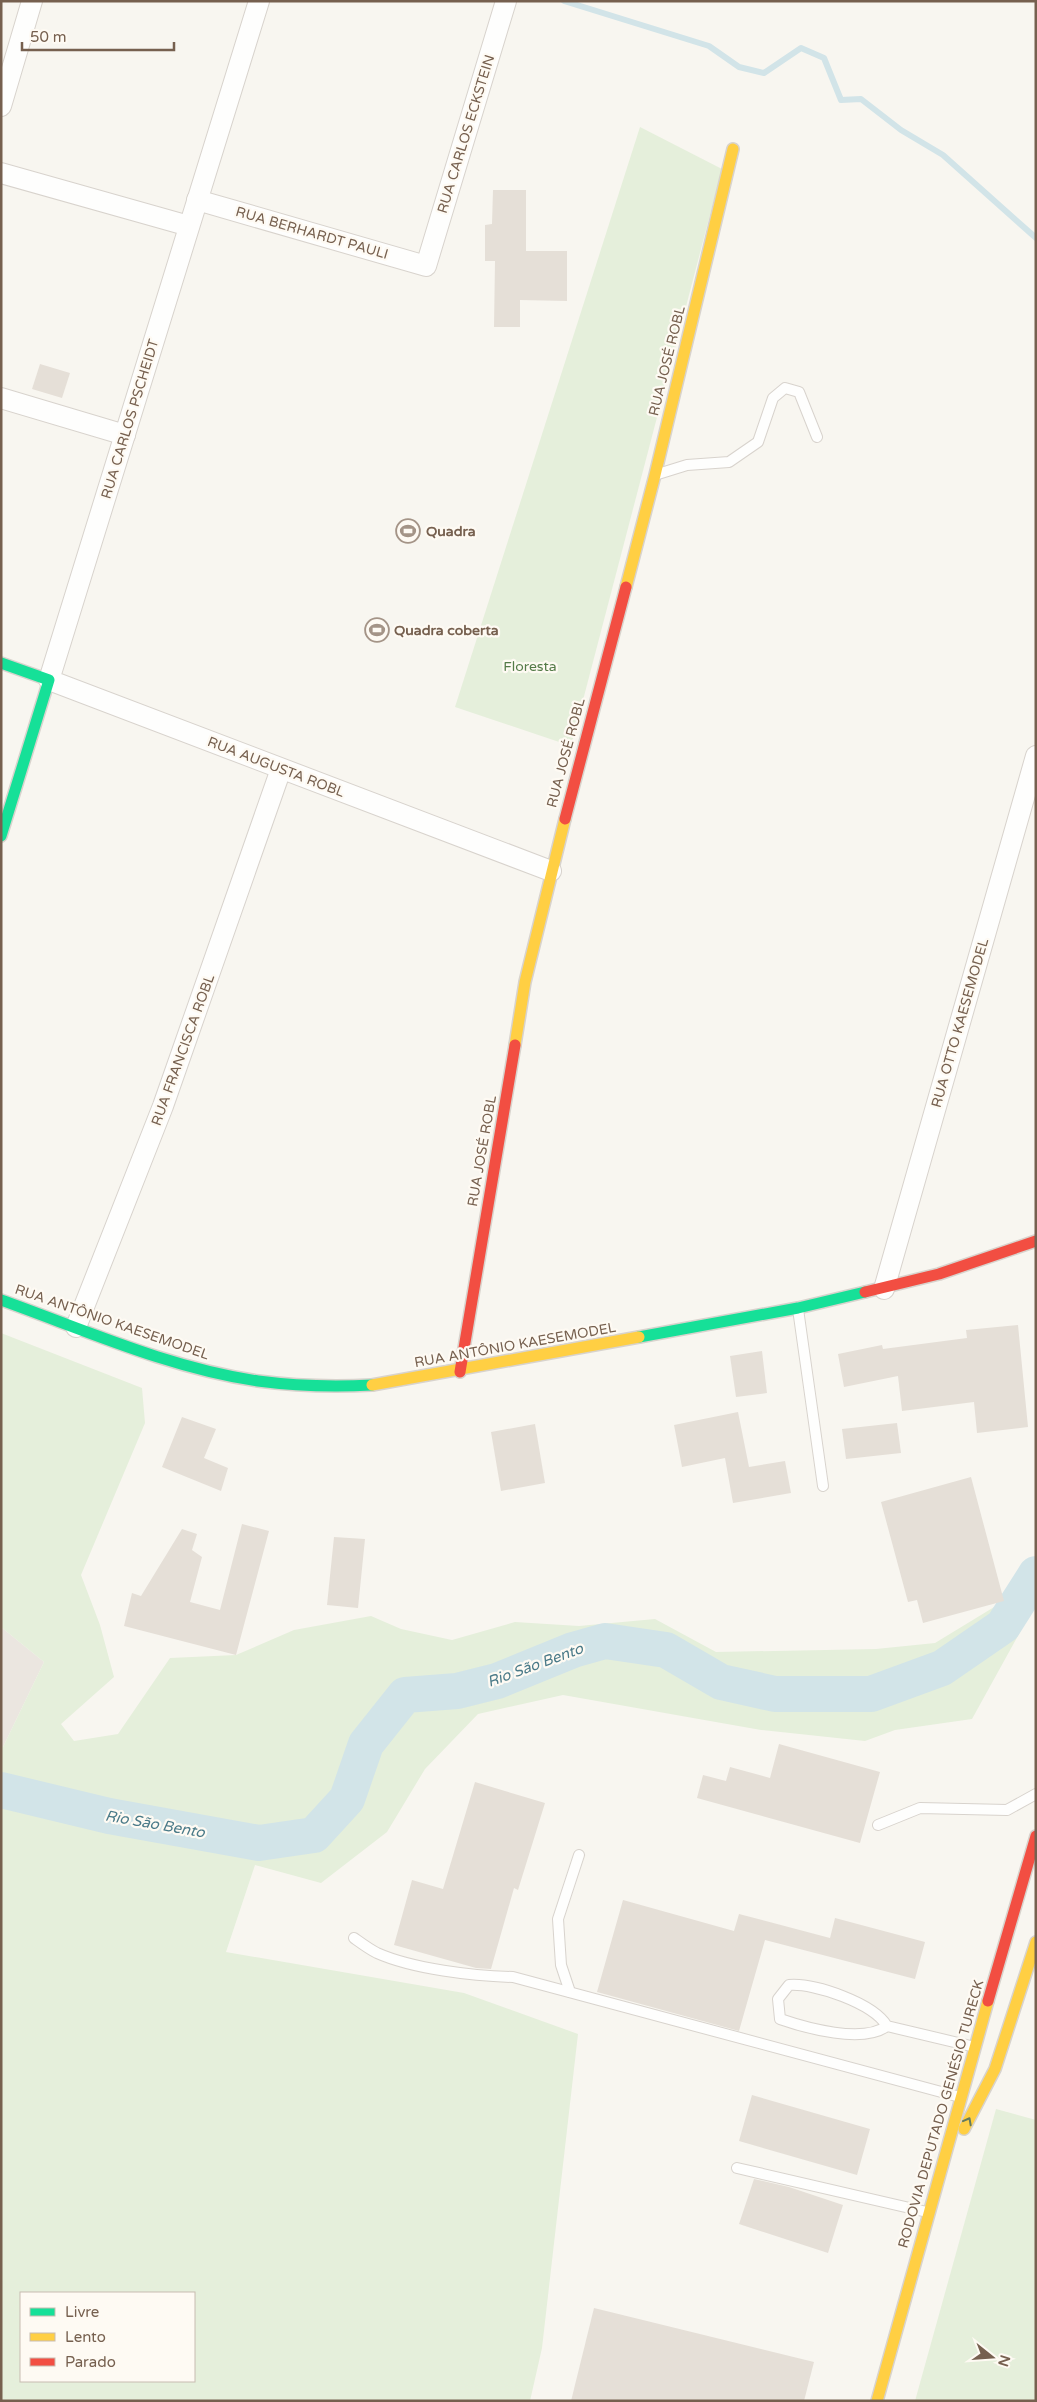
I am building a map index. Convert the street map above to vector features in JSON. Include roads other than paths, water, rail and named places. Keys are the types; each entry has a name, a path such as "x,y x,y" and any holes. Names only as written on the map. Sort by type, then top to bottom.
{"main road":[{"name":"RUA JOSÉ ROBL","path":"460,1372 526,982 551,872 655,475 733,150"},
{"name":"RUA AUGUSTA ROBL","path":"1,663 49,680"},
{"name":"RUA CARLOS PSCHEIDT","path":"1,836 49,680"},
{"name":"RUA ANTÔNIO KAESEMODEL","path":"1,1300 198,1368 241,1378 282,1384 329,1387 380,1385 460,1372 798,1308 884,1289 972,1264 1036,1240"},
{"name":"RODOVIA DEPUTADO GENÉSIO TURECK","path":"878,2401 937,2179 1036,1836"},
{"path":"937,2179 996,2069 1036,1942"}],"street":[{"path":"1,106 32,1"},
{"name":"RUA CARLOS PSCHEIDT","path":"49,680 259,1"},
{"name":"RUA CARLOS ECKSTEIN","path":"426,266 506,1"},
{"path":"1,173 189,226"},
{"name":"RUA BERHARDT PAULI","path":"197,200 426,266"},
{"path":"1,398 125,435"},
{"name":"RUA AUGUSTA ROBL","path":"49,680 551,872"},
{"name":"RUA OTTO KAESEMODEL","path":"884,1289 1036,756"},
{"name":"RUA FRANCISCA ROBL","path":"76,1327 170,1090 281,770"}],"lane":[{"path":"655,475 687,465 729,462 744,452 758,442 773,398 785,388 799,392 817,437"},
{"path":"798,1308 823,1486"},
{"path":"878,1825 920,1808 1007,1810 1036,1794"},
{"path":"570,1992 561,1965 558,1919 579,1855"},
{"path":"354,1938 376,1953 422,1966 488,1976 513,1977 961,2098"},
{"path":"887,2026 879,2032 845,2033 807,2028 780,2019 778,1999 789,1985 804,1984 860,2004 882,2018 887,2026 975,2047"},
{"path":"737,2168 928,2212"}],"waterway":[{"path":"564,1 709,46 739,67 764,73 801,48 824,58 841,100 861,99 901,130 943,155 1036,238"},
{"name":"Rio São Bento","path":"1,1790 109,1816 259,1843 314,1835 347,1799 366,1744 405,1695 457,1691 497,1681 573,1650 605,1641 666,1650 721,1682 775,1694 871,1694 942,1668 1003,1626 1036,1574"}],"place":[{"name":"Quadra","path":"408,531"},
{"name":"Quadra coberta","path":"377,630"}],"park label":[{"name":"Floresta","path":"530,666"}]}
